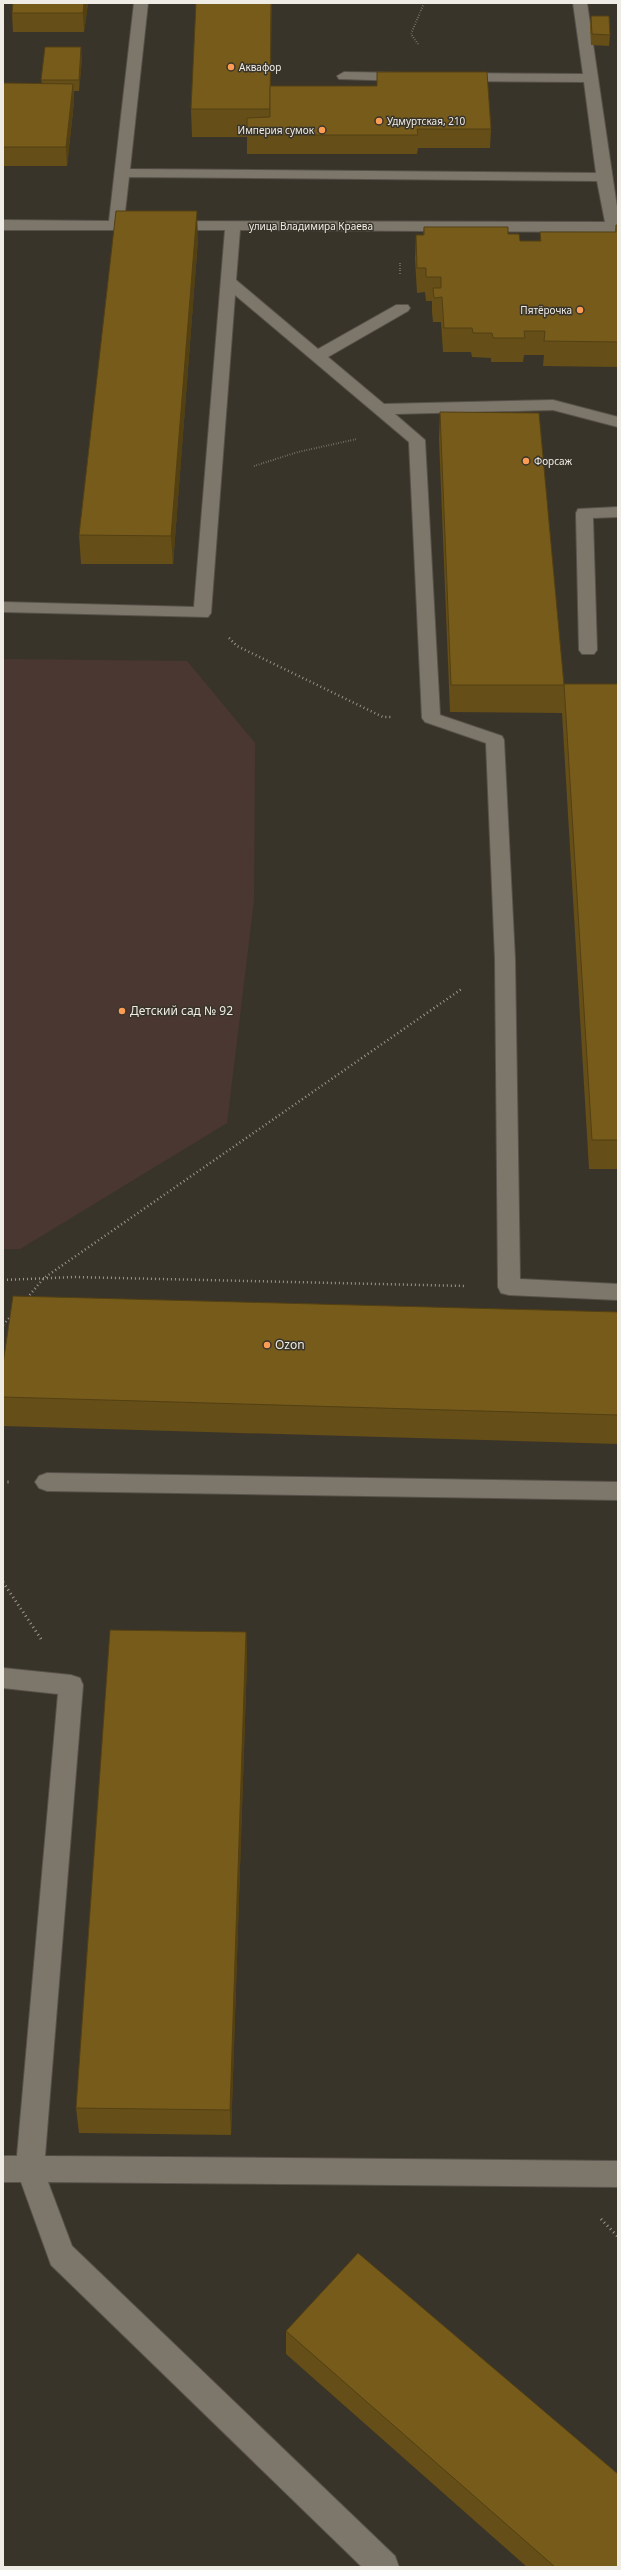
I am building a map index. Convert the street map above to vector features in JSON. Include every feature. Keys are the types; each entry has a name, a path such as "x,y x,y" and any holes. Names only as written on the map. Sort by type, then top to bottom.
{"street":[{"path":"116,225 141,3"},
{"path":"580,3 604,177 616,227"},
{"path":"344,76 421,77"},
{"path":"444,77 591,78"},
{"path":"122,173 604,177"},
{"name":"улица Владимира Краева","path":"3,225 616,227"},
{"path":"3,607 202,613 230,283 233,226"},
{"path":"230,283 417,440 431,718 495,740 505,959 509,1287 618,1292"},
{"path":"318,356 402,308"},
{"path":"380,409 553,405 618,422"},
{"path":"588,650 584,513 618,512"},
{"path":"47,1482 618,1491"},
{"path":"3,1678 71,1685 30,2170 61,2255 384,2567"},
{"path":"3,2170 618,2174"}],"path":[{"path":"424,3 410,34 444,77"},
{"path":"214,479 298,452 351,441"},
{"path":"202,613 238,646 314,685 383,716 431,718"},
{"path":"24,1302 44,1278 505,959"},
{"path":"3,1280 74,1277 509,1287"},
{"path":"3,1325 13,1313"},
{"path":"3,1582 71,1685"}],"shaded area":[{"name":"Детский сад № 92","path":"3,659 187,661 255,743 254,900 227,1123 20,1249 3,1249"}],"building":[{"path":"13,3 84,3 83,13 12,13"},
{"path":"196,3 271,3 270,109 191,109"},
{"path":"591,16 609,16 610,35 592,34"},
{"path":"45,47 81,47 79,80 41,80"},
{"name":"Удмуртская, 210","path":"377,72 487,72 491,129 417,129 418,135 247,135 247,118 270,117 270,86 377,86"},
{"path":"3,83 73,84 66,147 3,147"},
{"path":"116,211 197,211 171,536 79,535"},
{"path":"616,225 618,225 618,342 544,341 545,331 524,331 525,338 493,338 492,333 473,333 472,328 444,328 442,297 434,298 433,288 441,288 441,277 426,277 426,268 417,268 416,235 424,235 424,227 508,227 508,234 519,234 520,241 541,241 540,232 616,232"},
{"path":"440,412 539,413 564,685 451,685"},
{"path":"564,684 618,684 618,1140 592,1140"},
{"path":"13,1296 618,1312 618,1415 3,1397 3,1364"},
{"path":"110,1630 246,1632 230,2110 76,2108"},
{"path":"358,2253 618,2474 618,2567 555,2567 286,2331"}],"place":[{"name":"Аквафор","path":"231,67"},
{"name":"Удмуртская, 210","path":"379,121"},
{"name":"Империя сумок","path":"322,130"},
{"name":"Пятёрочка","path":"580,310"},
{"name":"Форсаж","path":"526,461"},
{"name":"Детский сад № 92","path":"122,1011"},
{"name":"Ozon","path":"267,1345"}]}
